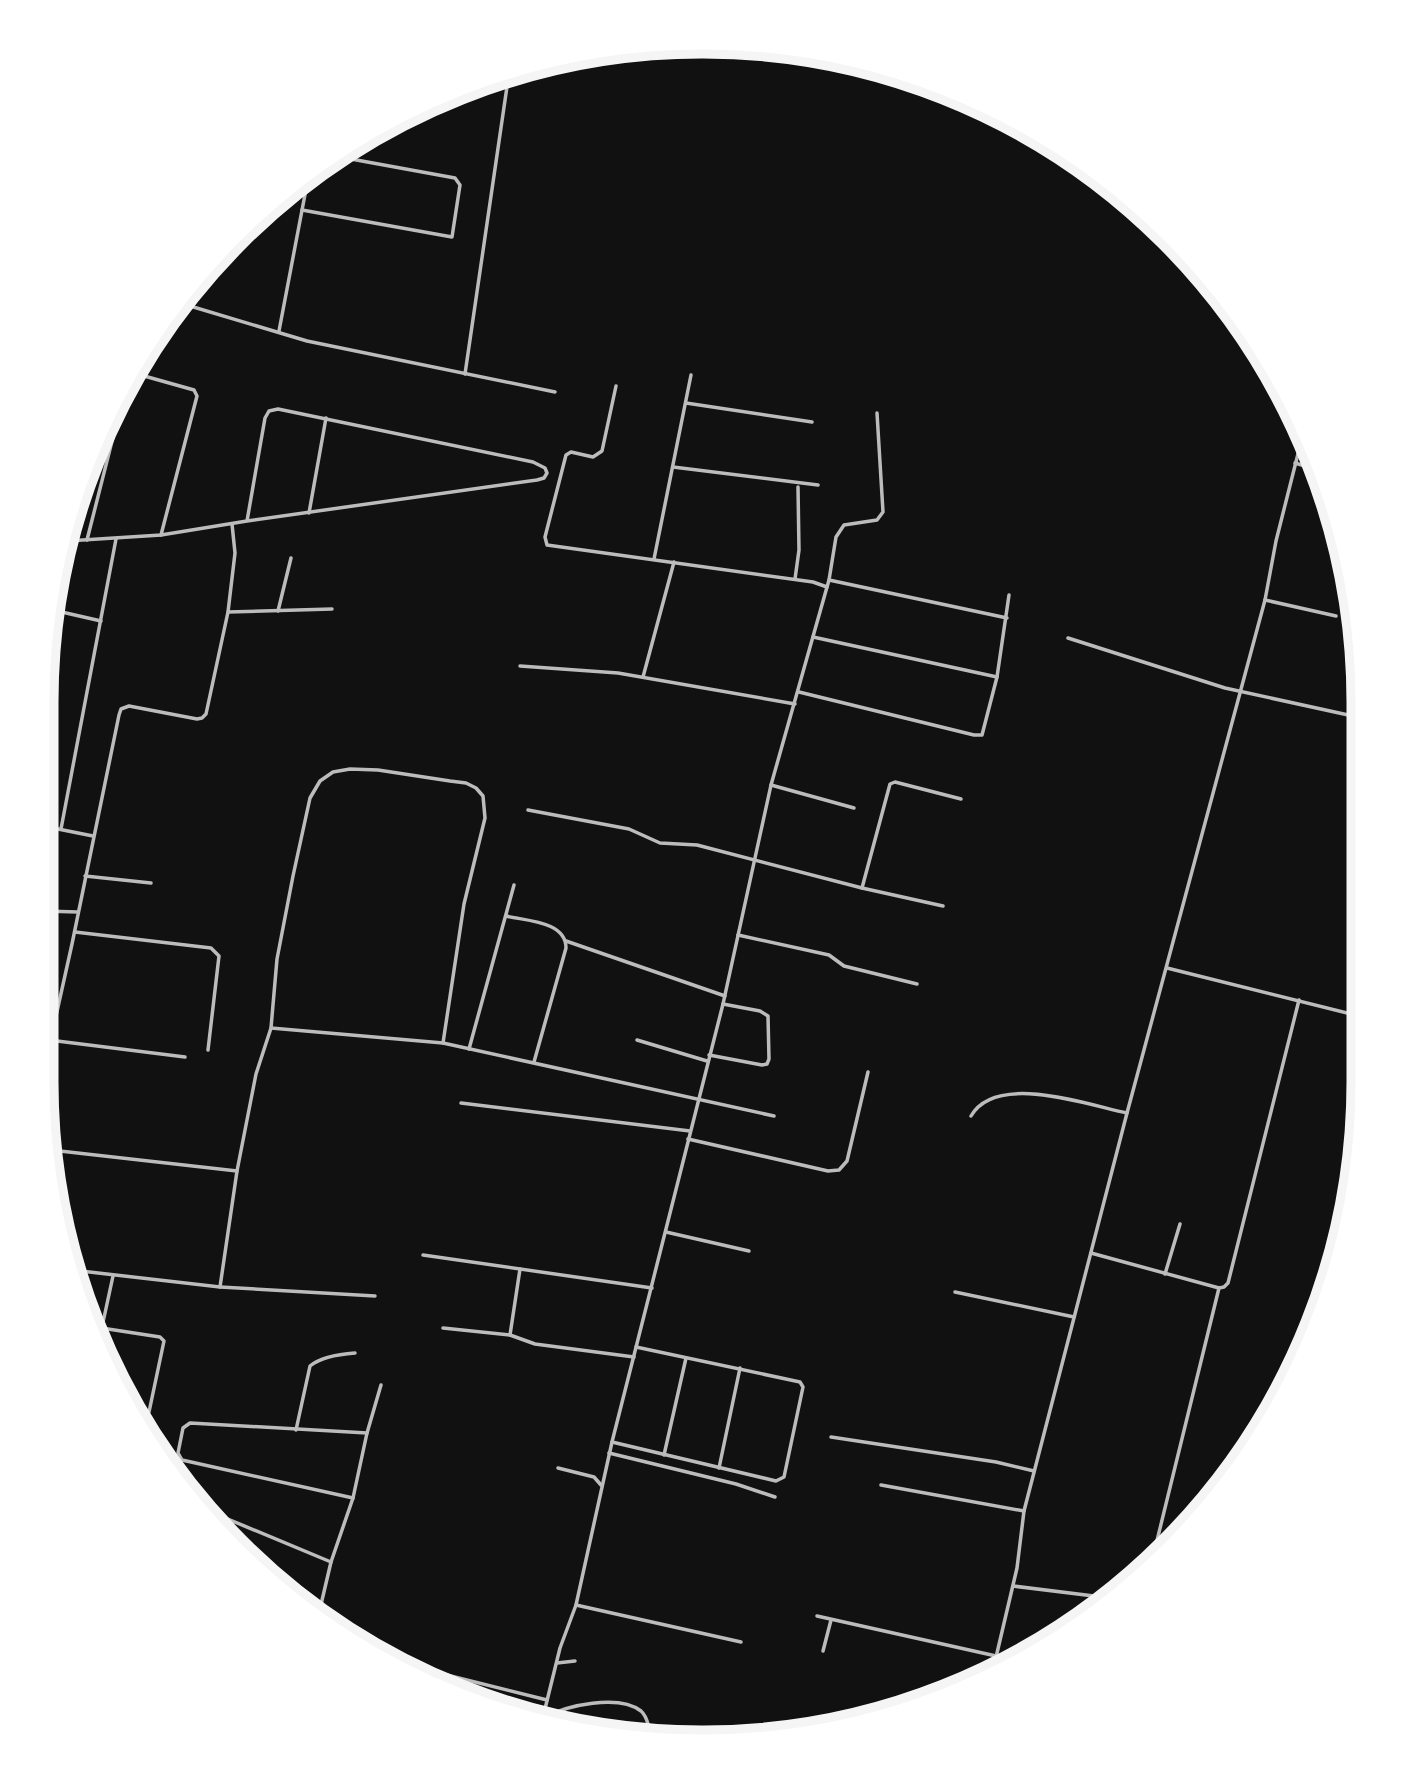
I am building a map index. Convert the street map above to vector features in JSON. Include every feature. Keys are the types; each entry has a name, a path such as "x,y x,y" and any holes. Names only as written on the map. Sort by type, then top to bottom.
{"street":[{"path":"465,374 507,85"},
{"path":"302,210 452,237 460,185 455,178 349,159"},
{"path":"279,331 306,190"},
{"path":"190,306 307,341 555,392"},
{"path":"653,559 691,375"},
{"path":"142,376 194,390 197,396 161,536"},
{"path":"616,386 602,452 593,457 571,452 566,455 545,542 554,548 795,579 827,587"},
{"path":"686,404 812,422"},
{"path":"75,541 161,536 247,521 537,480 544,478 547,473 545,468 533,462 278,409 270,411 265,418 247,521"},
{"path":"544,1710 576,1605 609,1453 725,996 771,785 829,580 836,537 841,528 848,524 877,520 883,512 877,413"},
{"path":"309,513 326,417"},
{"path":"87,540 116,427"},
{"path":"995,1660 1017,1568 1024,1511 1034,1471 1265,600 1276,541 1299,449"},
{"path":"1295,463 1306,466"},
{"path":"673,467 818,485"},
{"path":"795,579 799,550 798,487"},
{"path":"54,1018 121,709 129,706 202,718 209,708 228,612 235,553 232,524"},
{"path":"61,829 116,538"},
{"path":"278,611 291,558"},
{"path":"643,677 674,562"},
{"path":"829,580 1007,618"},
{"path":"799,692 978,736 985,732 997,677 1009,595"},
{"path":"1265,600 1335,616"},
{"path":"228,612 332,609"},
{"path":"61,612 101,621"},
{"path":"813,637 997,677"},
{"path":"1068,638 1235,690 1351,716"},
{"path":"520,666 643,677 795,704"},
{"path":"1235,690 1243,684"},
{"path":"220,1287 237,1171 256,1074 271,1027 277,959 293,876 314,789 326,775 333,772 350,769 378,770 466,783 476,788 483,796 485,818 464,904 443,1043"},
{"path":"862,888 890,784 895,782 961,799"},
{"path":"771,785 854,808"},
{"path":"528,810 629,829 660,843 697,845 943,906"},
{"path":"54,828 93,836"},
{"path":"85,876 151,883"},
{"path":"469,1049 514,884"},
{"path":"54,911 78,912"},
{"path":"506,916 555,928 564,935 566,941 534,1062"},
{"path":"74,932 211,948 215,951 219,956 208,1050"},
{"path":"738,935 829,955 844,966 917,984"},
{"path":"566,941 725,996"},
{"path":"1167,968 1351,1014"},
{"path":"1091,1253 1219,1288 1228,1283 1299,1000"},
{"path":"709,1055 762,1065 767,1064 769,1059 768,1016 760,1011 723,1004"},
{"path":"271,1027 443,1043 774,1116"},
{"path":"638,1040 708,1061"},
{"path":"54,1041 185,1057"},
{"path":"688,1139 828,1171 839,1170 847,1161 868,1072"},
{"path":"971,1116 976,1107 987,1099 1012,1093 1091,1103 1127,1113"},
{"path":"461,1103 690,1132"},
{"path":"59,1151 237,1171"},
{"path":"1165,1274 1180,1224"},
{"path":"666,1232 749,1251"},
{"path":"423,1255 652,1288"},
{"path":"510,1335 520,1269"},
{"path":"83,1272 220,1287 375,1296"},
{"path":"102,1326 113,1276"},
{"path":"1156,1545 1219,1288"},
{"path":"955,1292 1074,1317"},
{"path":"103,1327 160,1337 164,1341 146,1415"},
{"path":"443,1328 510,1335 535,1344 634,1357"},
{"path":"612,1442 776,1481 783,1479 803,1385 799,1380 636,1347"},
{"path":"296,1430 310,1366 328,1358 355,1353"},
{"path":"664,1455 687,1357"},
{"path":"719,1468 740,1368"},
{"path":"321,1605 331,1562 353,1498 381,1385"},
{"path":"353,1498 182,1460 178,1456 183,1429 187,1424 367,1433"},
{"path":"831,1437 996,1462 1034,1471"},
{"path":"609,1453 736,1484 775,1497"},
{"path":"558,1468 594,1478 602,1485"},
{"path":"881,1485 1024,1511"},
{"path":"222,1517 331,1562"},
{"path":"1013,1586 1097,1596"},
{"path":"576,1605 741,1642"},
{"path":"817,1616 996,1656"},
{"path":"823,1651 831,1619"},
{"path":"557,1663 575,1661"},
{"path":"438,1673 547,1700"},
{"path":"557,1713 568,1707 593,1703 626,1704 643,1713 648,1720 648,1727"}]}
